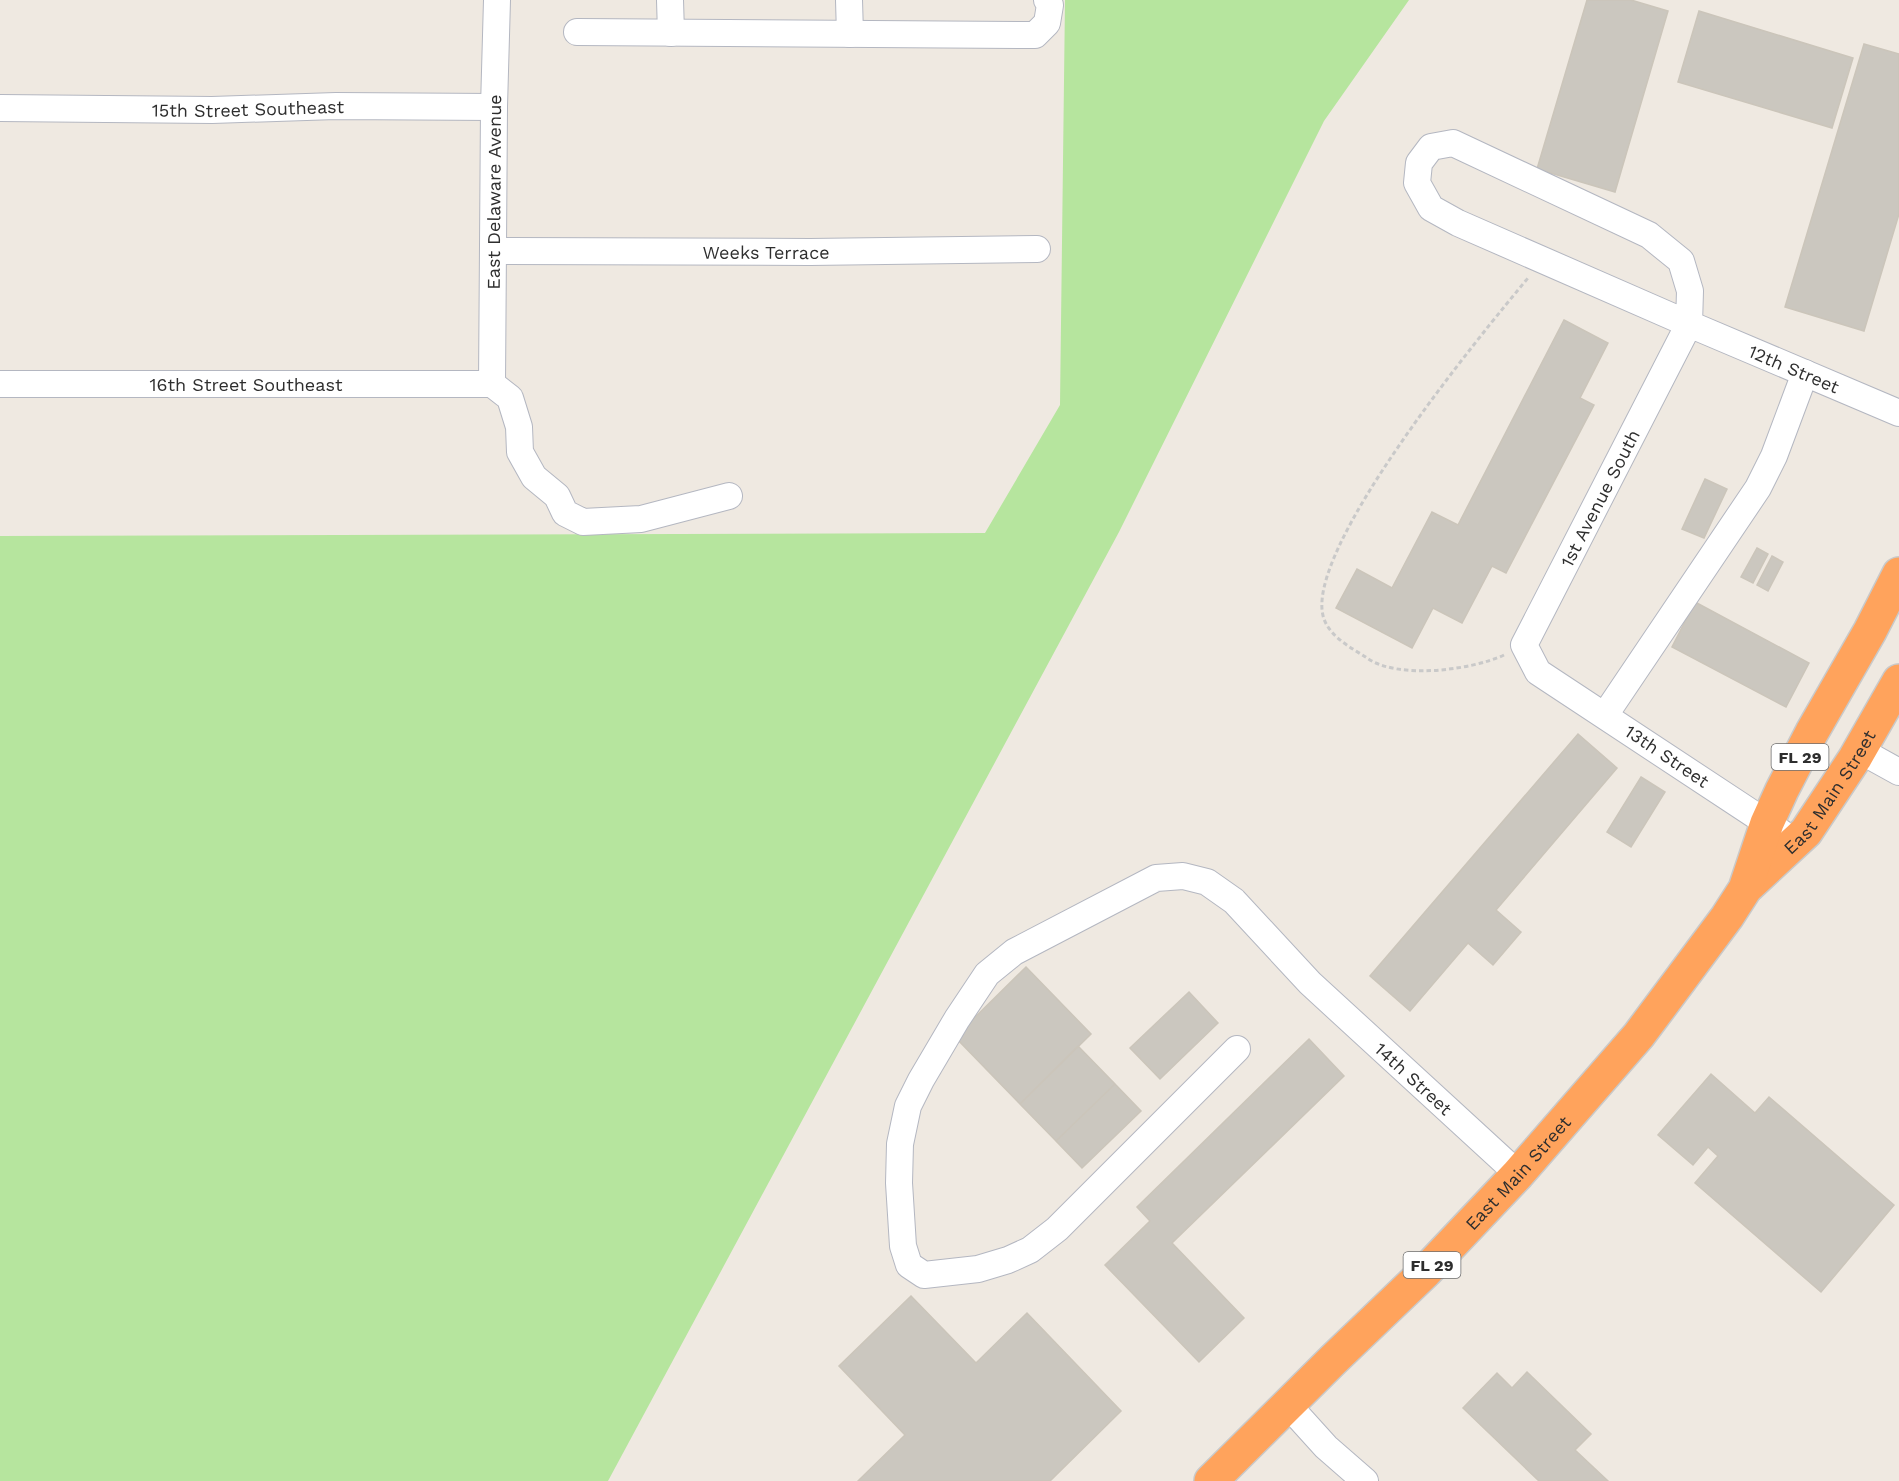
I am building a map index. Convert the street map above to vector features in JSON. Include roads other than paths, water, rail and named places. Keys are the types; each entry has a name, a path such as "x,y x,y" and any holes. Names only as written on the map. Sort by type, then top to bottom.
{"highway":[{"name":"East Main Street","path":"1745,889 1767,823 1807,742 1899,574"},
{"name":"East Main Street","path":"1210,1481 1426,1271 1518,1174 1639,1035 1727,917 1745,889 1806,832 1894,700"}],"street":[{"name":"East Delaware Avenue","path":"492,384 497,0"},
{"path":"670,0 671,33"},
{"path":"849,0 850,34"},
{"path":"577,32 1035,35 1047,24 1050,5 1047,0"},
{"name":"15th Street Southeast","path":"0,108 212,110 336,106 494,107"},
{"name":"12th Street","path":"1689,324 1690,291 1680,261 1649,234 1453,143 1431,147 1419,163 1417,183 1431,208 1458,223 1689,324 1899,413"},
{"name":"Weeks Terrace","path":"494,250 810,252 1037,249"},
{"name":"1st Avenue South","path":"1538,672 1524,645 1689,324"},
{"path":"1605,715 1758,488 1774,456 1805,373"},
{"name":"16th Street Southeast","path":"0,384 492,384"},
{"path":"492,384 510,398 519,427 520,452 534,477 557,496 565,513 583,522 641,519 729,496"},
{"name":"13th Street","path":"1538,672 1796,841"},
{"path":"1859,750 1899,772"},
{"name":"14th Street","path":"1238,1049 1057,1229 1029,1250 1008,1260 978,1269 924,1275 909,1265 903,1246 899,1183 900,1144 908,1106 957,1019 987,974 1014,952 1156,878 1183,876 1207,882 1234,901 1310,983 1518,1174"},
{"path":"1288,1405 1326,1447 1365,1481"}]}
